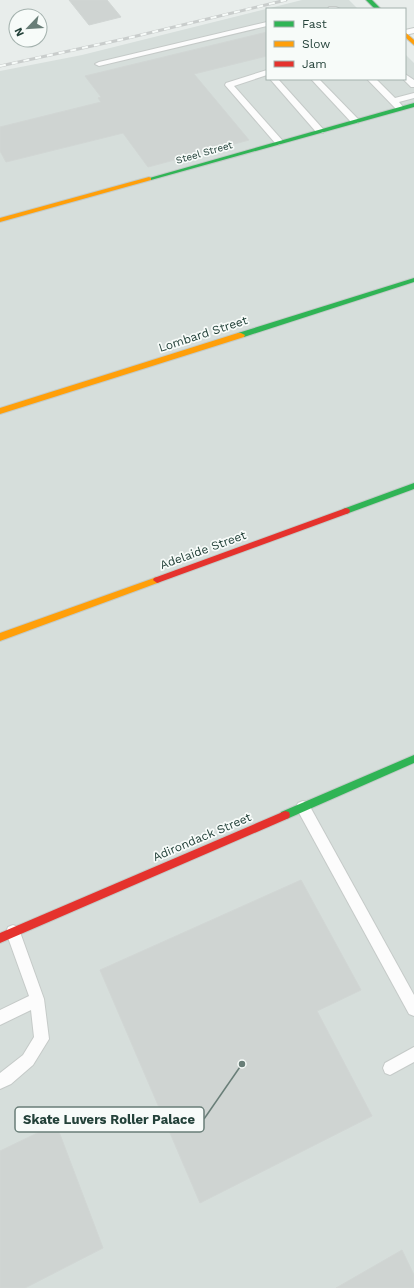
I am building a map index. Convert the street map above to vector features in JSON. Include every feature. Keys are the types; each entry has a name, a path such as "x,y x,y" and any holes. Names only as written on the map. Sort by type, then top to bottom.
{"street":[{"path":"369,0 377,8"},
{"path":"406,34 414,43"},
{"name":"Steel Street","path":"0,220 414,105"},
{"name":"Lombard Street","path":"0,411 414,280"},
{"name":"Adelaide Street","path":"0,637 414,486"},
{"name":"Adirondack Street","path":"0,938 414,759"}],"lane":[{"path":"99,64 266,24"},
{"path":"266,72 229,85 279,142"},
{"path":"406,77 414,85"},
{"path":"275,80 320,131"},
{"path":"316,80 355,121"},
{"path":"372,80 400,108"},
{"path":"393,101 414,95"},
{"path":"303,807 414,1009"},
{"path":"0,1081 28,1060 42,1039 37,999 13,932"},
{"path":"0,1018 37,999"},
{"path":"390,1068 414,1054"}],"shaded area":[{"path":"302,0 349,0 357,8 270,8"},
{"path":"266,9 266,80 406,80 406,55 414,63 414,1288 0,1288 0,71 82,55"}],"building":[{"path":"69,0 107,0 121,17 89,25"},
{"path":"266,32 266,56 194,74 249,140 148,167 123,133 6,162 0,151 0,127 101,102 98,98 101,97 85,76"},
{"path":"301,880 361,990 317,1011 372,1116 200,1203 100,970"},
{"path":"56,1124 103,1248 25,1288 0,1288 0,1151"},
{"path":"402,1250 414,1275 414,1288 336,1288"}],"railway":[{"path":"0,66 124,39 286,0"}],"traffic: fast":[{"path":"369,0 377,8"},
{"path":"149,179 414,105"},
{"path":"241,335 414,280"},
{"path":"346,511 414,486"},
{"path":"285,815 414,759"}],"traffic: slow":[{"path":"406,35 414,43"},
{"path":"0,220 149,179"},
{"path":"0,411 241,335"},
{"path":"0,637 157,580"}],"traffic: jam":[{"path":"157,580 346,511"},
{"path":"0,938 285,815"}],"place":[{"name":"Skate Luvers Roller Palace","path":"242,1064"}]}
